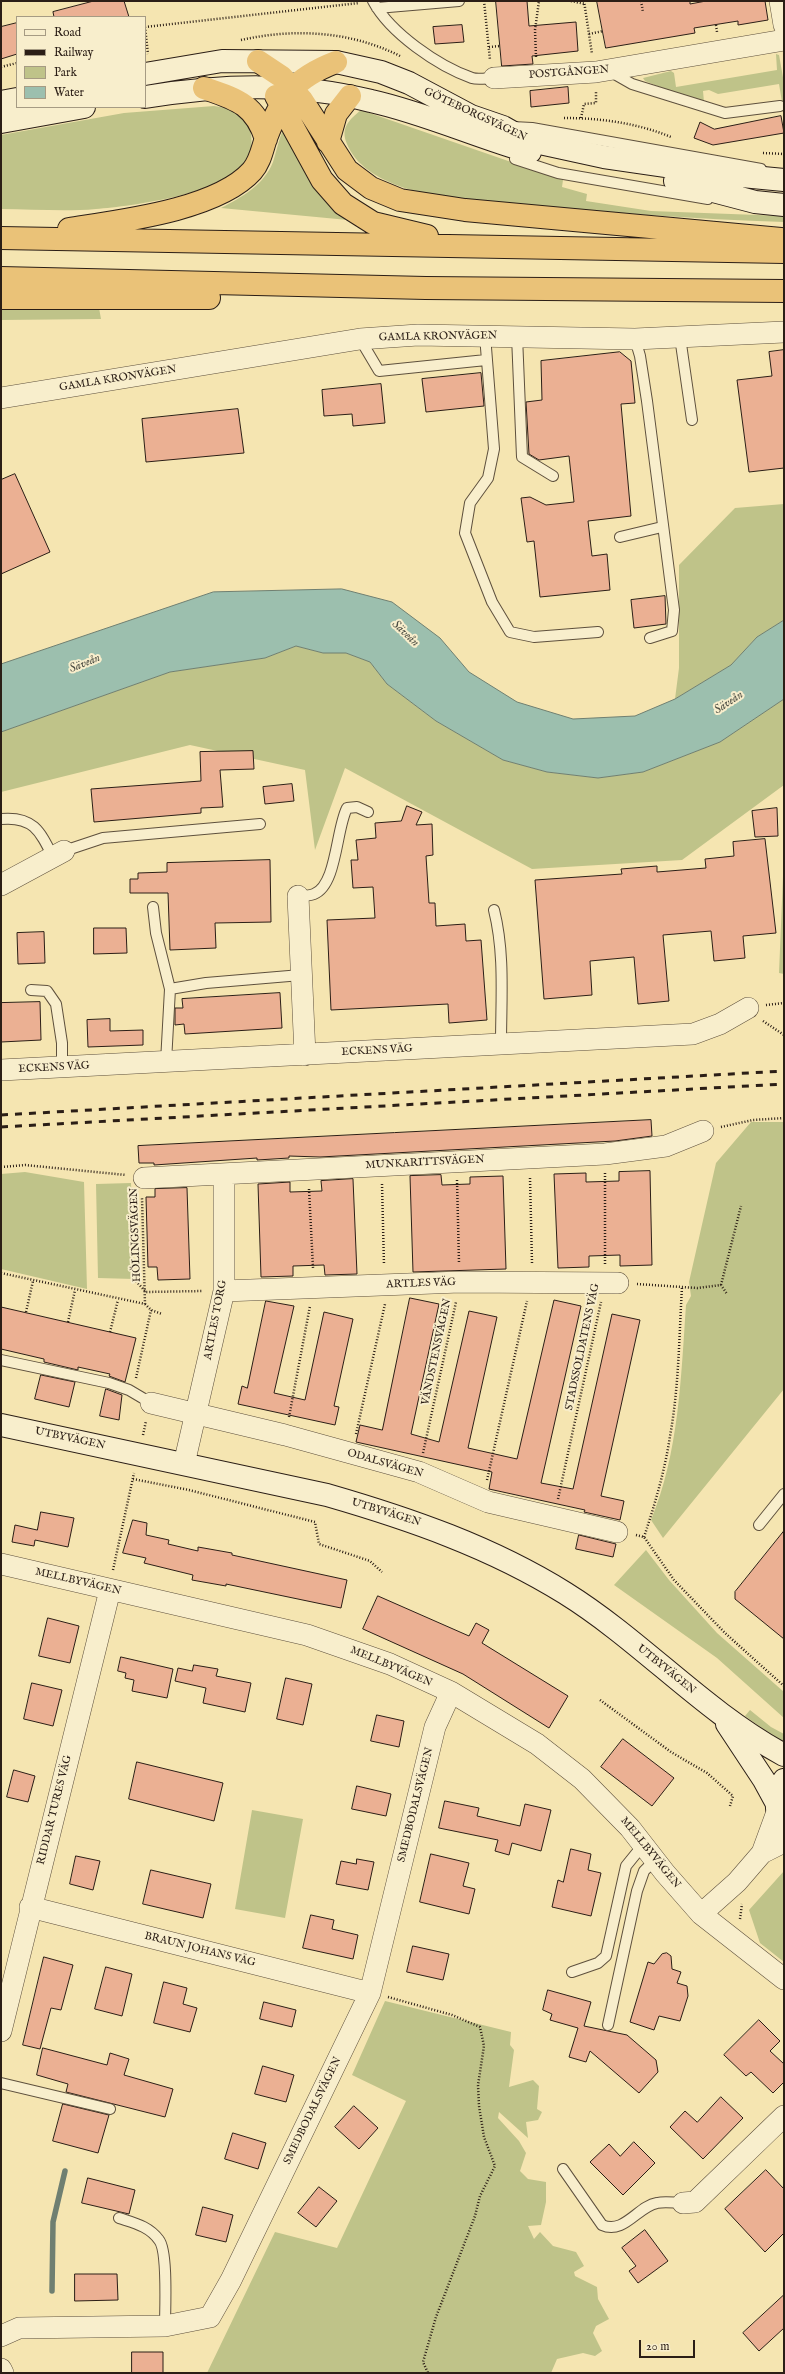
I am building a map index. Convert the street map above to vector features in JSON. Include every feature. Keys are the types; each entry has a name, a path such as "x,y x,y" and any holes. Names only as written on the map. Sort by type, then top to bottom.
{"highway":[{"path":"258,61 272,69 281,94 322,180 343,204 358,215 391,229 422,235 556,248"},
{"path":"4,238 165,212 217,194 239,183 252,171 262,154 281,94 316,70 336,62"},
{"path":"204,88 234,98 244,104 255,113 262,123 266,138"},
{"path":"281,94 302,100 328,142 348,170 360,180 385,195 415,204 500,214 784,240"},
{"path":"328,142 336,114 350,96"},
{"path":"4,238 784,252"},
{"path":"1,278 426,288 784,291"},
{"path":"1,298 173,298 688,289"}],"main road":[{"name":"GÖTEBORGSVÄGEN","path":"147,67 258,61 336,62 381,72 409,83 471,116 504,127 526,140 604,157 721,174 784,180"},
{"name":"GÖTEBORGSVÄGEN","path":"146,97 204,88 239,86 281,94 350,96 372,101 548,157 696,186 755,202 784,205"},
{"path":"1,102 16,99"},
{"path":"1,122 78,108"},
{"name":"UTBYVÄGEN","path":"1,1425 327,1495 379,1510 444,1533 505,1561 565,1593 667,1669 721,1715 784,1754"},
{"name":"UTBYVÄGEN","path":"721,1715 764,1780 779,1812"},
{"path":"779,1812 778,1792 784,1780"}],"street":[{"path":"780,1 784,25"},
{"name":"POSTGÅNGEN","path":"494,78 602,71 784,40"},
{"name":"GAMLA KRONVÄGEN","path":"1,398 360,339 418,335 484,335 635,339 784,332"},
{"path":"1,885 59,854"},
{"path":"298,896 305,1055"},
{"name":"ECKENS VÄG","path":"1,1070 693,1034 720,1024 748,1008"},
{"name":"MUNKARITTSVÄGEN","path":"144,1178 605,1154 666,1146 703,1132"},
{"name":"ARTLES TORG","path":"184,1464 224,1291 224,1174"},
{"name":"ARTLES VÄG","path":"224,1291 460,1282 612,1283"},
{"name":"ODALSVÄGEN","path":"151,1403 419,1472 482,1500 617,1532"},
{"name":"MELLBYVÄGEN","path":"1,1564 307,1635 390,1664 450,1692 558,1760 607,1802 701,1914 784,1979"},
{"name":"RIDDAR TURES VÄG","path":"1,2031 30,1907 110,1590"},
{"name":"SMEDBODALSVÄGEN","path":"1,2336 19,2328 165,2326 210,2317 231,2280 370,1993 435,1727 450,1692"},
{"path":"701,1914 737,1882 762,1853 779,1812"},
{"path":"762,1853 784,1842"},
{"name":"BRAUN JOHANS VÄG","path":"30,1907 370,1993"},
{"path":"683,2203 695,2202 784,2116"},
{"path":"1,2369 3,2373"}],"lane":[{"path":"374,4 459,1"},
{"name":"POSTGÅNGEN","path":"374,4 383,18 416,47 441,62 473,78 494,78"},
{"path":"602,71 632,84 725,113 780,106"},
{"path":"504,127 532,128 674,154 747,165 784,175"},
{"path":"484,335 494,449 488,478 470,502 466,533 492,602 510,632 534,636 598,632"},
{"path":"517,336 522,457 553,476"},
{"path":"680,337 692,420"},
{"path":"360,339 379,371 486,360"},
{"path":"635,339 640,356 647,401 662,527 674,610 672,631 650,638"},
{"path":"620,537 662,527"},
{"path":"298,896 314,894 324,886 334,863 341,821 347,808 357,807 368,812"},
{"path":"1,819 11,818 30,823 59,854 103,838 260,824"},
{"path":"153,907 156,933 170,989 166,1062"},
{"path":"494,910 500,935 501,954 500,1044"},
{"path":"170,989 206,983 301,975"},
{"path":"31,990 47,991 56,1004 62,1043 62,1067"},
{"path":"1,1360 109,1383 133,1392 151,1403"},
{"path":"759,1525 784,1494"},
{"path":"572,1972 598,1963 606,1956 626,1866 649,1852"},
{"path":"608,2026 637,1891 649,1852"},
{"path":"1,2083 110,2109"},
{"path":"563,2169 602,2225 609,2228 618,2226 657,2202 683,2203"},
{"path":"119,2218 144,2226 160,2240 164,2260 165,2326"}],"path":[{"path":"484,1 494,78"},
{"path":"537,75 535,30 539,1"},
{"path":"571,1 585,3 589,34 602,71"},
{"path":"641,1 643,12"},
{"path":"146,27 374,4"},
{"path":"589,34 603,31"},
{"path":"489,47 500,46"},
{"path":"146,47 147,67"},
{"path":"1,67 16,63"},
{"path":"581,117 584,104 596,103"},
{"path":"748,1008 780,1034 784,1035"},
{"path":"703,1132 753,1120 784,1118"},
{"name":"STADSSOLDATENS VÄG","path":"554,1517 612,1283 605,1154"},
{"path":"482,1500 522,1329 533,1272 530,1158"},
{"name":"VÄNDSTENSVÄGEN","path":"419,1472 460,1282 457,1162"},
{"path":"1,1167 25,1165 84,1172 133,1175 144,1178"},
{"path":"352,1454 386,1303 384,1286 382,1165"},
{"name":"HÖLINGSVÄGEN","path":"144,1178 142,1186 146,1304"},
{"path":"727,1294 721,1285 741,1206"},
{"path":"1,1273 118,1300 146,1304 151,1310 162,1314"},
{"path":"134,1279 146,1292 224,1291"},
{"path":"26,1312 33,1281"},
{"path":"612,1283 682,1287 721,1285"},
{"path":"682,1287 677,1371 670,1436 657,1496 644,1537 674,1580 724,1633 784,1686"},
{"path":"68,1322 75,1290"},
{"path":"110,1332 118,1300"},
{"path":"133,1392 151,1310"},
{"path":"110,1590 138,1454 151,1403"},
{"path":"133,1479 189,1490 315,1522 319,1544 370,1561 382,1572"},
{"path":"600,1700 671,1752 707,1773 733,1796 730,1806"},
{"path":"741,1921 739,1915 743,1902"},
{"path":"370,1993 452,2015 480,2027 484,2046 478,2085 479,2106 484,2137 495,2166 480,2196 475,2216 436,2317 423,2362 428,2373"}],"green space":[{"path":"776,54 779,55 784,83 783,108 779,84 718,94 709,90 703,91 704,102 700,103 645,81 643,78 671,71 674,73 676,87 777,70"},
{"path":"214,106 226,108 241,115 248,124 251,138 250,152 245,164 233,174 217,183 197,191 175,197 132,205 84,210 1,209 1,135 124,113"},
{"path":"361,110 563,180 562,187 587,194 586,201 651,211 784,216 784,222 585,210 458,198 412,190 391,183 376,175 362,165 351,152 345,138 345,129 349,121"},
{"path":"285,126 348,220 221,208 252,190 264,177 273,162"},
{"path":"99,308 101,319 1,320 1,309"},
{"path":"784,504 784,620 757,637 731,665 675,699 679,668 679,565 735,508"},
{"path":"296,646 323,653 346,653 370,662 387,684 436,721 503,760 547,772 598,778 643,772 720,742 784,699 784,785 682,860 532,869 345,768 315,850 305,770 190,745 1,792 1,732 170,672 265,658"},
{"path":"784,852 784,974 779,973"},
{"path":"751,1122 784,1122 784,1389 663,1538 651,1520 668,1468 673,1442 680,1387 686,1305 691,1296 689,1282 716,1163"},
{"path":"25,1172 84,1182 87,1289 1,1269 1,1174"},
{"path":"131,1183 134,1279 98,1278 96,1184"},
{"path":"646,1550 669,1580 717,1633 784,1692 784,1718 717,1658 614,1585"},
{"path":"750,1710 771,1727 784,1734 784,1744 745,1716"},
{"path":"252,1810 303,1819 285,1918 235,1909"},
{"path":"784,1871 784,1962 760,1943 749,1910"},
{"path":"385,2001 511,2032 510,2045 514,2050 509,2087 533,2080 539,2086 537,2109 542,2112 538,2120 526,2122 528,2138 499,2112 498,2118 519,2141 526,2153 520,2171 528,2179 546,2182 546,2202 541,2225 528,2226 534,2239 540,2232 553,2246 576,2252 584,2266 574,2272 575,2276 597,2287 598,2299 609,2319 596,2326 593,2333 602,2351 595,2356 583,2353 557,2359 551,2373 207,2373 275,2232 337,2248 406,2101 352,2075"}],"water":[{"name":"Säveån","path":"342,589 392,602 440,638 469,672 517,702 573,719 635,716 675,699 731,665 757,637 784,620 784,699 720,742 643,772 598,778 547,772 503,760 436,721 387,684 370,662 346,653 323,653 296,646 265,658 170,672 1,732 1,664 213,592"}],"building":[{"path":"94,1 124,1 129,16 54,16 53,12"},
{"path":"496,1 527,1 529,26 576,22 578,51 532,56 533,64 502,66"},
{"path":"597,1 690,1 690,4 706,1 765,1 768,20 738,25 738,21 694,28 695,33 606,48"},
{"path":"16,23 16,54 1,59 1,27"},
{"path":"462,25 464,42 435,44 433,27"},
{"path":"568,87 569,103 531,107 530,91"},
{"path":"781,116 784,133 713,145 694,138 700,122 714,129"},
{"path":"784,350 784,468 749,472 737,380 772,376 769,352"},
{"path":"620,352 631,361 635,403 621,404 631,516 588,521 592,556 607,554 610,590 540,597 534,541 527,542 521,498 530,497 546,505 574,502 569,456 539,460 529,454 526,402 542,400 541,361"},
{"path":"481,373 484,406 426,412 422,379"},
{"path":"381,384 385,423 353,426 352,414 324,416 322,390"},
{"path":"238,409 244,453 146,462 142,419"},
{"path":"15,474 50,552 1,574 1,480"},
{"path":"665,596 666,624 634,628 631,600"},
{"path":"253,751 254,769 220,770 223,807 201,808 201,813 94,822 91,789 201,781 200,752"},
{"path":"292,784 294,801 265,804 263,787"},
{"path":"407,806 422,812 416,825 432,824 433,855 426,856 429,903 435,903 436,926 465,924 466,941 481,940 487,1020 449,1023 448,1004 331,1010 327,920 375,918 373,887 353,888 351,860 358,860 356,840 376,838 375,823 401,821"},
{"path":"777,808 778,836 755,837 752,811"},
{"path":"765,839 776,933 743,936 745,958 714,961 711,931 663,935 669,1001 638,1004 634,957 590,961 592,995 544,999 535,880 622,874 621,869 657,866 657,872 706,868 705,859 734,856 733,842"},
{"path":"270,860 271,922 215,923 216,948 170,950 168,893 130,893 130,879 138,879 138,873 167,872 167,863"},
{"path":"94,928 126,928 127,953 94,954"},
{"path":"44,932 45,963 18,964 17,933"},
{"path":"280,993 282,1028 185,1034 184,1024 175,1025 175,1008 183,1008 182,999"},
{"path":"40,1002 41,1040 1,1042 1,1003"},
{"path":"110,1019 110,1031 143,1030 143,1045 88,1047 87,1020"},
{"path":"651,1120 652,1136 615,1141 320,1157 289,1156 289,1158 257,1160 257,1158 154,1165 154,1163 139,1163 138,1146"},
{"path":"650,1171 652,1265 620,1266 620,1255 589,1256 589,1267 558,1268 554,1174 586,1173 586,1182 619,1181 619,1172"},
{"path":"441,1175 442,1185 470,1184 470,1177 503,1176 506,1269 413,1272 410,1176"},
{"path":"353,1179 357,1274 325,1275 324,1265 293,1266 293,1276 261,1277 258,1184 290,1182 290,1192 322,1191 321,1181"},
{"path":"187,1188 190,1279 158,1280 157,1267 148,1267 146,1197 155,1197 155,1189"},
{"path":"410,1298 439,1304 411,1434 439,1442 469,1311 497,1317 468,1448 517,1459 554,1300 581,1306 541,1483 573,1489 612,1314 640,1320 601,1496 624,1501 620,1520 584,1512 585,1510 489,1489 492,1472 356,1442 360,1425 382,1430"},
{"path":"266,1301 294,1306 274,1393 305,1400 324,1312 353,1319 334,1406 339,1407 335,1425 238,1404 242,1386 247,1388"},
{"path":"1,1307 136,1338 125,1382 109,1376 110,1374 78,1367 78,1370 44,1362 44,1359 1,1349"},
{"path":"41,1375 75,1382 69,1407 35,1399"},
{"path":"106,1389 122,1395 119,1420 100,1416"},
{"path":"41,1512 74,1518 68,1547 35,1540 34,1546 12,1542 15,1525 37,1530"},
{"path":"133,1520 147,1523 146,1535 169,1540 168,1544 198,1551 198,1547 232,1553 232,1555 347,1580 341,1608 226,1584 226,1586 192,1580 193,1575 144,1563 146,1558 123,1553"},
{"path":"784,1531 784,1639 735,1599 735,1592"},
{"path":"579,1535 616,1544 613,1557 576,1549"},
{"path":"378,1596 469,1636 476,1623 489,1630 482,1643 568,1696 549,1728 463,1674 363,1629"},
{"path":"48,1618 79,1626 70,1663 39,1656"},
{"path":"121,1657 173,1669 167,1698 132,1691 134,1680 125,1678 126,1673 118,1671"},
{"path":"194,1665 218,1669 216,1676 251,1683 245,1712 203,1703 206,1688 175,1681 178,1668 192,1671"},
{"path":"286,1678 312,1684 303,1725 277,1719"},
{"path":"32,1683 62,1690 53,1726 24,1719"},
{"path":"377,1715 404,1721 399,1747 371,1741"},
{"path":"623,1739 674,1778 652,1806 601,1767"},
{"path":"137,1762 223,1783 214,1821 129,1799"},
{"path":"14,1770 35,1776 28,1802 7,1797"},
{"path":"357,1786 391,1794 386,1816 352,1809"},
{"path":"445,1801 479,1808 477,1816 520,1826 525,1804 551,1810 541,1851 512,1843 509,1855 495,1851 498,1840 439,1828"},
{"path":"571,1849 591,1854 588,1870 601,1873 591,1916 552,1907 558,1880 563,1882"},
{"path":"431,1854 469,1863 463,1886 475,1889 469,1914 420,1902"},
{"path":"76,1856 100,1861 93,1890 70,1884"},
{"path":"357,1859 374,1862 368,1890 336,1884 341,1861 356,1864"},
{"path":"151,1870 211,1884 203,1918 143,1904"},
{"path":"311,1915 334,1920 332,1929 358,1935 353,1959 303,1948"},
{"path":"413,1946 449,1954 443,1980 407,1972"},
{"path":"667,1953 671,1956 672,1969 681,1972 677,1983 687,1986 688,1996 680,2021 659,2016 654,2030 630,2022 648,1962 654,1964 662,1954"},
{"path":"44,1957 73,1965 61,2010 51,2008 40,2049 23,2045"},
{"path":"106,1967 132,1974 122,2016 95,2009"},
{"path":"164,1982 187,1988 183,2004 197,2008 190,2032 154,2023"},
{"path":"548,1990 591,2002 584,2026 627,2035 656,2060 658,2072 639,2093 590,2051 586,2062 569,2057 578,2028 550,2020 552,2014 543,2010"},
{"path":"264,2002 296,2010 292,2027 260,2019"},
{"path":"759,2020 780,2041 770,2051 784,2064 784,2082 773,2093 751,2072 746,2076 724,2055"},
{"path":"43,2048 107,2065 110,2053 129,2059 124,2075 173,2089 165,2117 66,2092 68,2084 37,2075"},
{"path":"263,2066 294,2075 286,2102 255,2094"},
{"path":"721,2097 743,2118 703,2159 670,2127 685,2111 697,2122"},
{"path":"63,2104 109,2115 98,2153 53,2141"},
{"path":"354,2106 378,2128 359,2149 335,2127"},
{"path":"233,2133 266,2143 258,2169 225,2159"},
{"path":"634,2142 655,2163 623,2195 590,2162 609,2144 620,2156"},
{"path":"766,2170 784,2189 784,2233 765,2252 725,2209"},
{"path":"88,2178 135,2190 129,2214 82,2203"},
{"path":"319,2187 337,2201 316,2227 298,2213"},
{"path":"203,2207 233,2215 226,2242 196,2235"},
{"path":"645,2230 668,2261 638,2283 629,2271 636,2266 622,2248"},
{"path":"75,2274 117,2274 118,2300 75,2301"},
{"path":"784,2295 784,2328 759,2351 743,2333"},
{"path":"132,2352 163,2352 163,2373 132,2373"}],"waterway":[{"path":"52,2291 53,2222 65,2171"}],"railway":[{"path":"1,1115 784,1071"},
{"path":"1,1127 784,1084"}]}
